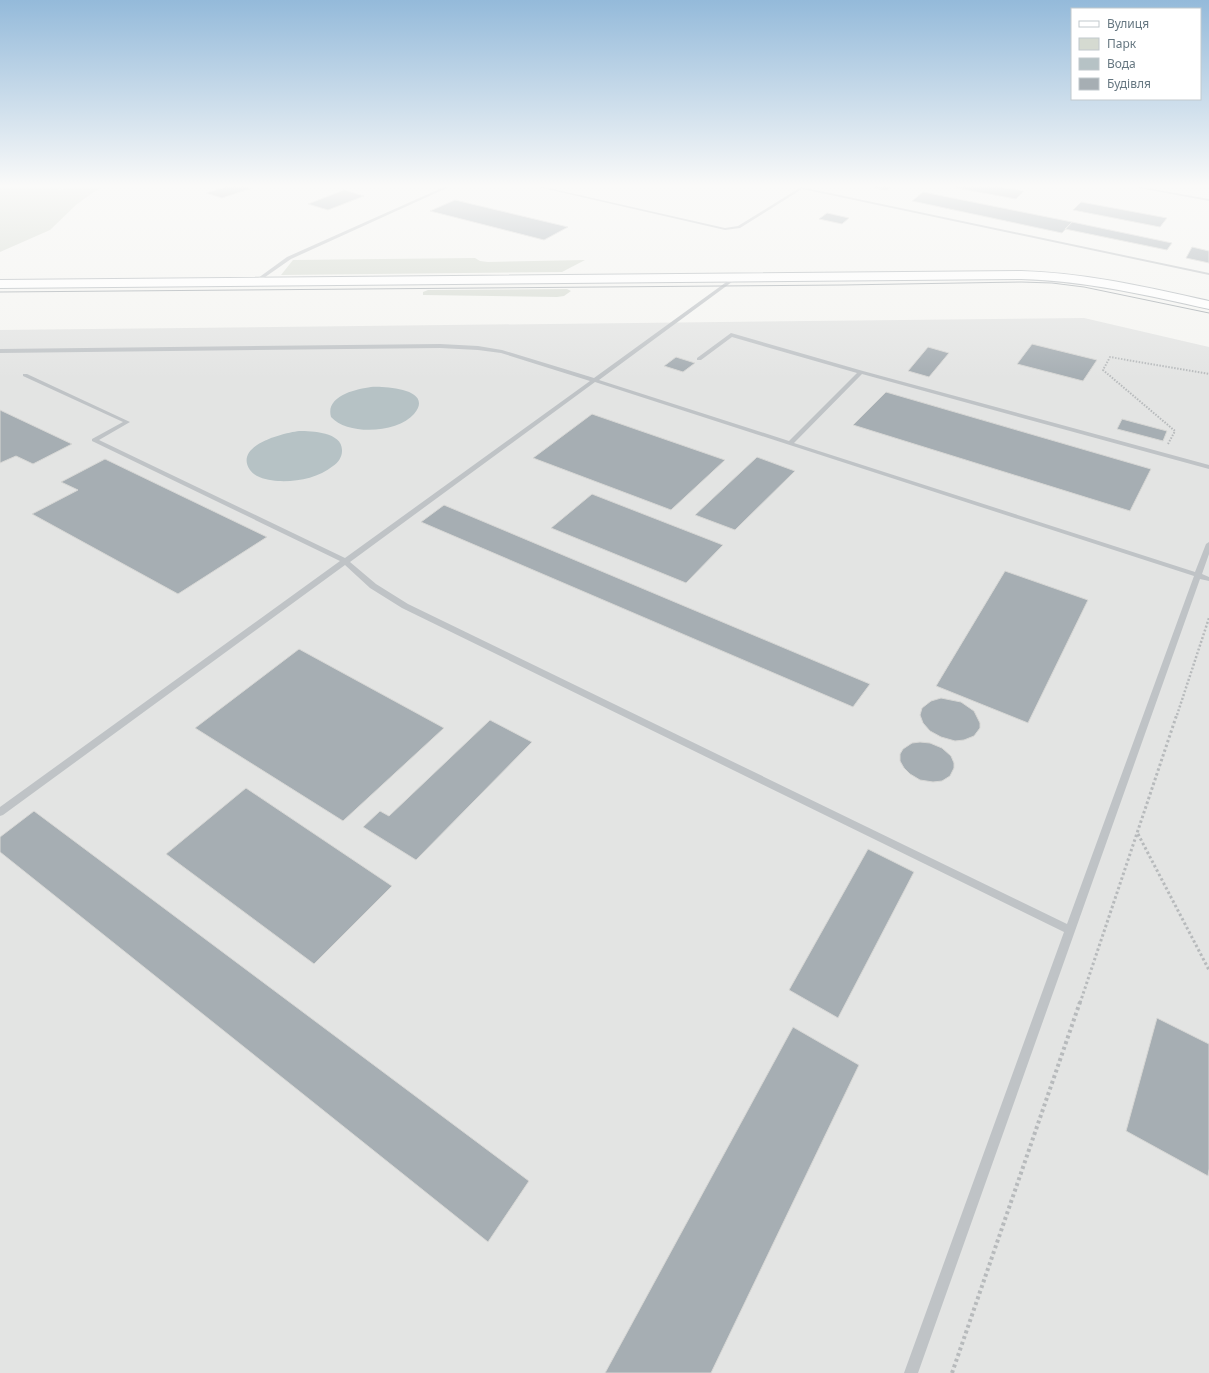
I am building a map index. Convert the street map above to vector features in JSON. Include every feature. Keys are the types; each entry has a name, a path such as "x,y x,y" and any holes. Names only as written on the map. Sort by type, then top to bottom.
{"street":[{"path":"0,284 256,280 738,276 1041,276 1108,284 1209,305"}],"lane":[{"path":"256,280 289,258 304,251"},
{"path":"1100,251 1209,274"},
{"path":"0,812 738,276"},
{"path":"699,359 731,335 1209,467"},
{"path":"0,351 460,347 502,352 594,380 1209,580"},
{"path":"790,444 861,372"},
{"path":"25,375 127,422 94,440 344,561 373,586 405,606 1070,930"},
{"path":"911,1373 1209,544"}],"path":[{"path":"1164,454 1175,431 1103,370 1110,357 1209,374"},
{"path":"952,1373 1138,834 1209,618"},
{"path":"1138,834 1209,970"}],"shaded area":[{"path":"1084,318 1209,347 1209,1373 0,1373 0,330"}],"green space":[{"path":"475,258 480,261 488,262 585,260 562,272 281,275 293,260"},
{"path":"567,289 571,291 564,296 557,297 423,295 423,292 428,290"}],"water":[{"path":"371,387 386,387 413,394 418,399 419,406 414,414 407,420 397,425 373,430 349,427 339,423 331,417 330,410 337,399 350,392"},
{"path":"299,431 319,432 332,436 338,440 342,451 338,462 321,474 292,481 266,479 259,477 250,470 247,461 248,454 254,447 262,442 283,434"}],"building":[{"path":"1190,251 1209,251 1209,263 1186,258"},
{"path":"1032,344 1097,360 1083,381 1017,364"},
{"path":"928,347 949,353 929,377 908,371"},
{"path":"676,357 695,363 683,372 664,366"},
{"path":"886,392 1151,469 1130,511 853,425"},
{"path":"0,410 72,444 33,464 16,456 0,463"},
{"path":"592,414 725,460 671,510 533,458"},
{"path":"1122,419 1167,431 1163,441 1117,429"},
{"path":"757,457 795,471 735,530 695,515"},
{"path":"105,459 267,537 178,594 32,514 78,490 61,482"},
{"path":"592,494 723,545 686,583 551,528"},
{"path":"444,505 870,684 853,707 421,522"},
{"path":"1005,571 1088,600 1028,723 936,686"},
{"path":"299,649 444,728 343,821 195,728"},
{"path":"941,698 961,702 974,711 980,723 980,728 974,736 964,740 955,741 941,737 930,731 923,723 920,715 922,708 931,701"},
{"path":"490,720 532,742 416,860 363,827 380,811 389,816"},
{"path":"912,743 930,743 942,748 951,756 954,763 954,768 950,776 942,781 933,782 920,780 904,768 900,761 900,754 903,749"},
{"path":"246,788 392,886 314,964 166,854"},
{"path":"34,811 529,1181 488,1242 0,852 0,837"},
{"path":"868,849 914,872 838,1018 789,990"},
{"path":"1157,1018 1209,1044 1208,1176 1126,1131"},
{"path":"793,1027 859,1065 711,1373 605,1373"}],"tram line":[{"path":"0,292 842,285 1021,282 1052,283 1084,287 1209,313"}]}
